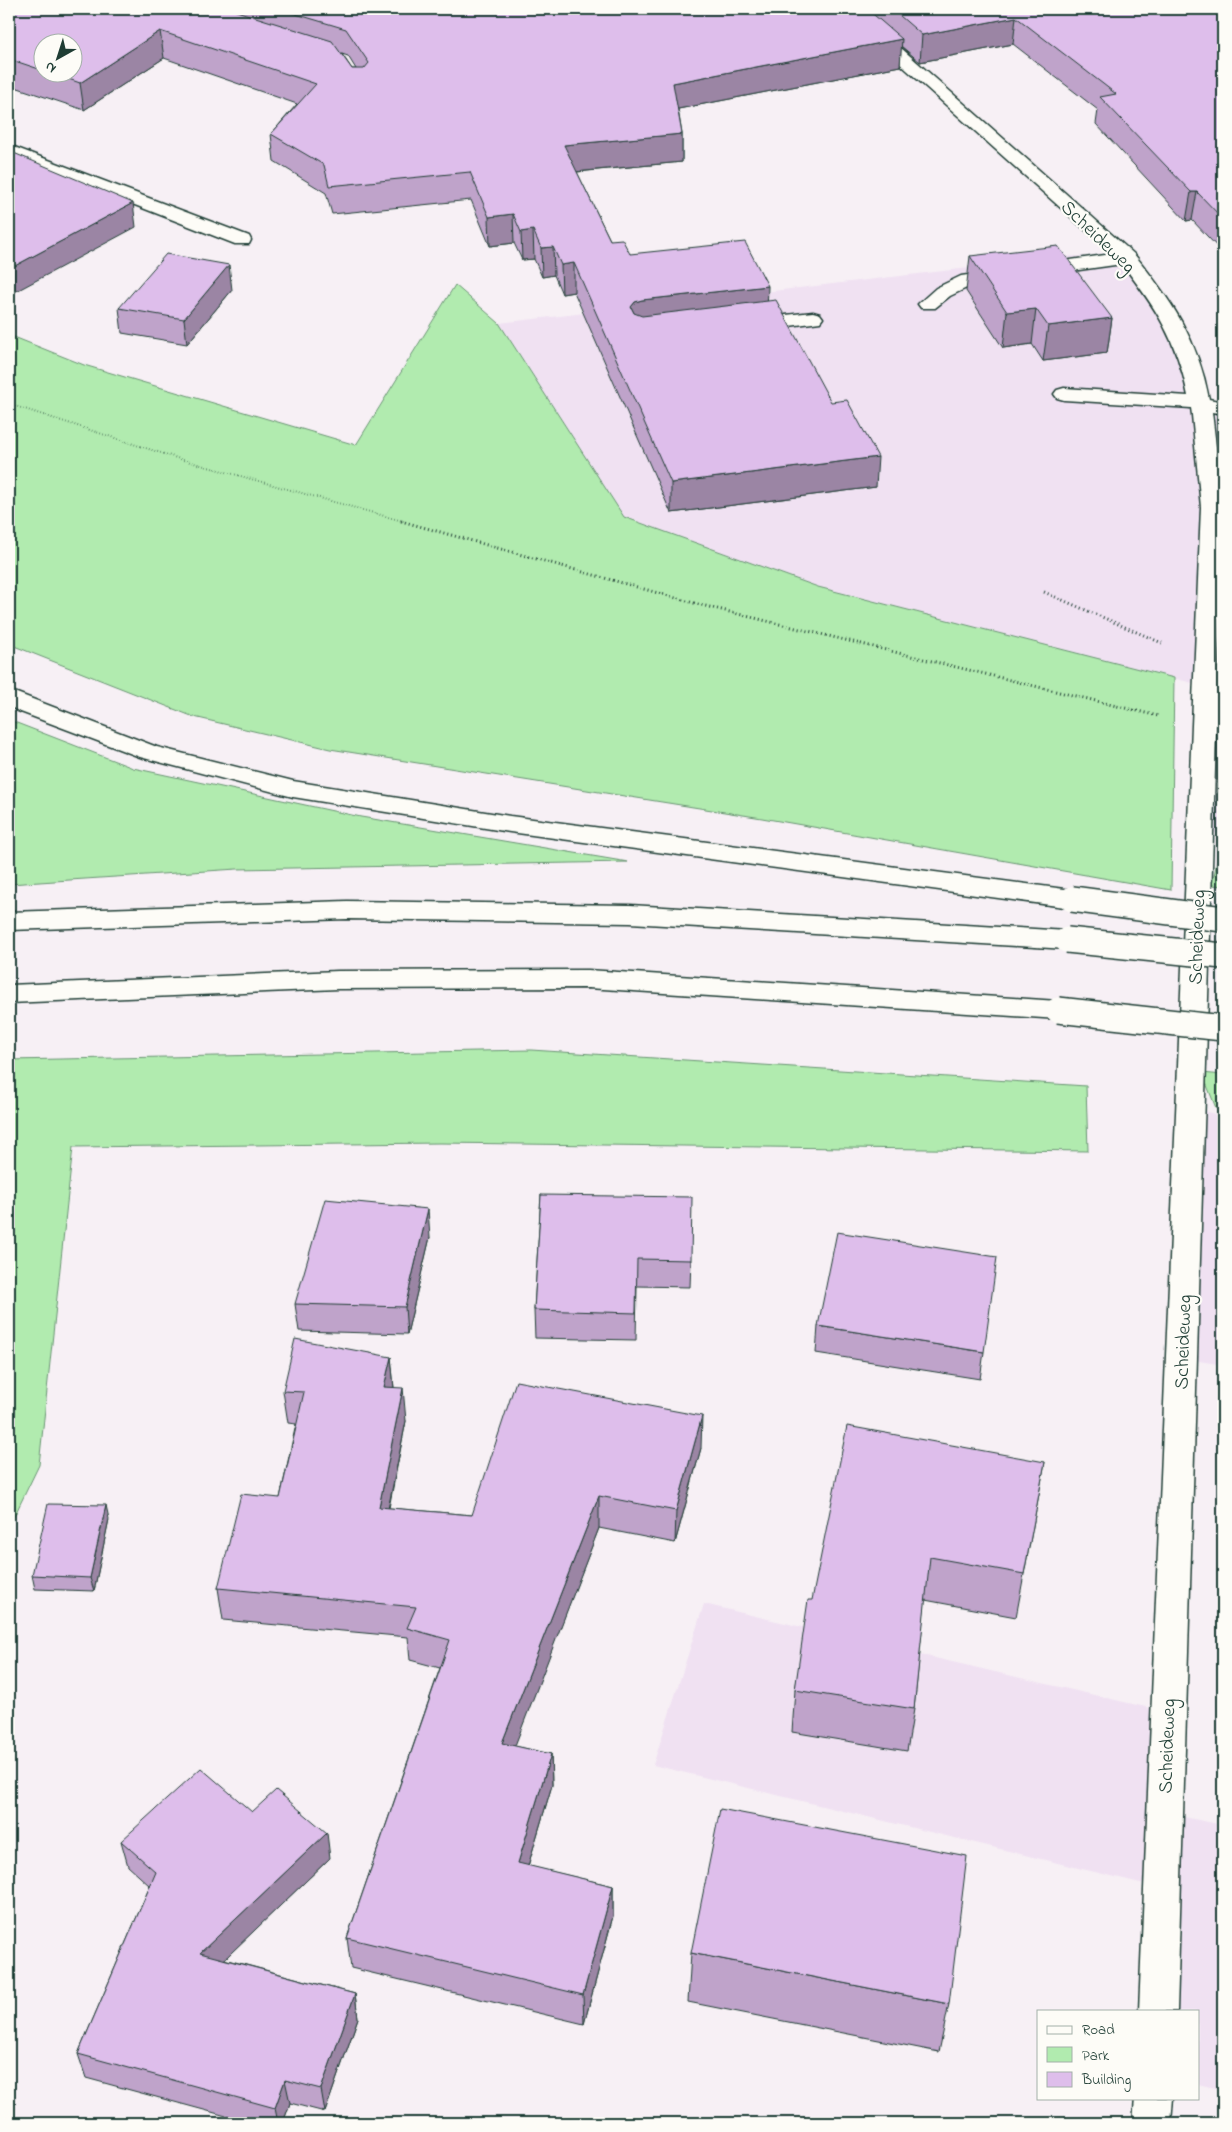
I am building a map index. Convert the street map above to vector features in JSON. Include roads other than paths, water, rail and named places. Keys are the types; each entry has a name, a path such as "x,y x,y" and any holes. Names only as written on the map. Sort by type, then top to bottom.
{"main road":[{"name":"Scheideweg","path":"847,9 1127,258 1163,304 1176,326 1212,406 1212,507 1202,727 1158,2010"},
{"path":"9,150 242,240"},
{"path":"928,304 943,292 968,280 1127,258"},
{"path":"732,327 813,318"},
{"path":"1064,394 1212,406"},
{"path":"9,697 26,706 149,752 293,789 519,826 1223,919"},
{"path":"9,921 347,910 630,914 1067,940 1223,956"},
{"path":"9,994 338,980 588,979 1058,1010 1223,1028"},
{"path":"1152,2123 1154,2100"}]}
